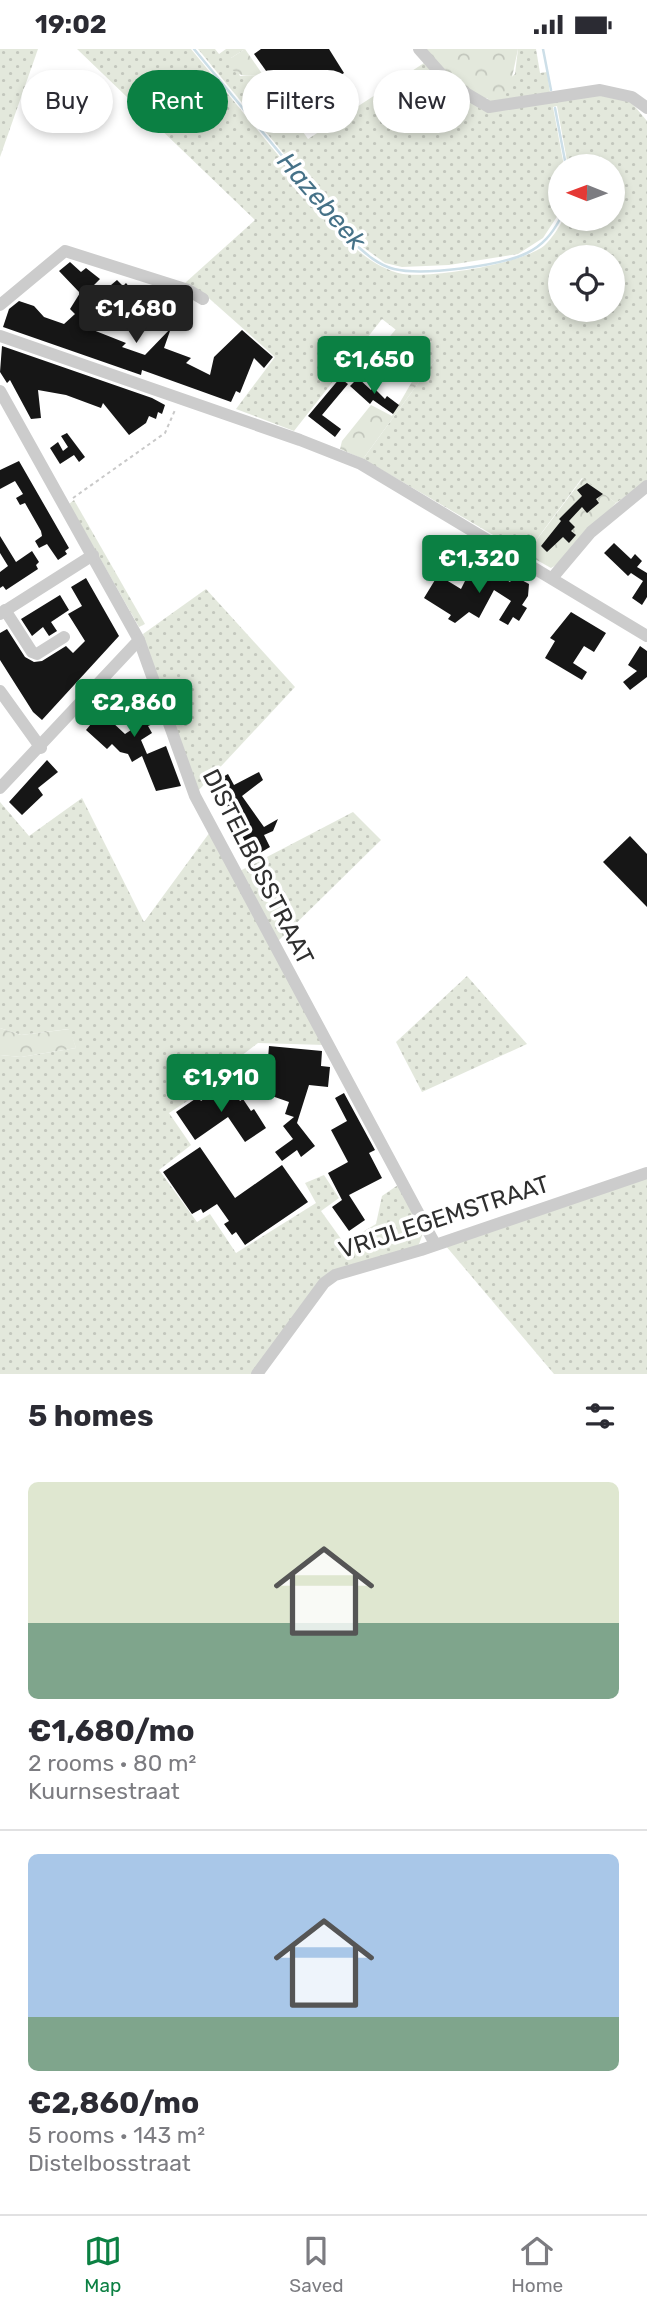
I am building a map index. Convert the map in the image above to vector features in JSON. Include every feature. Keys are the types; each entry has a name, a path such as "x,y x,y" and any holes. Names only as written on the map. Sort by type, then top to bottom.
{"street":[{"path":"419,49 450,84 489,107 600,90 632,97 647,108"},
{"path":"0,305 65,251 188,290 203,299"},
{"path":"0,336 361,464 553,577 647,636"},
{"name":"DISTELBOSSTRAAT","path":"0,391 139,640 195,796 435,1244"},
{"path":"553,577 591,532 647,485"},
{"path":"64,637 37,653 32,652 3,612 93,555"},
{"path":"0,787 41,748 139,640"},
{"path":"0,691 41,748"},
{"name":"VRIJLEGEMSTRAAT","path":"257,1374 324,1283 335,1275 647,1173"}],"path":[{"path":"64,504 165,433 180,398"}],"green space":[{"path":"0,49 38,49 31,70 21,70 21,97 0,157"},
{"path":"77,49 191,49 208,70 127,70 127,97 113,84 113,70 99,70"},
{"path":"198,49 215,49 219,54 226,49 245,49 231,58 240,76 242,103 228,86 228,70 215,70"},
{"path":"245,49 260,70 242,70 240,74 229,65 231,58"},
{"path":"425,49 518,49 510,87 499,99 487,99 470,92 470,70 444,70"},
{"path":"518,49 536,49 540,73 547,72 550,93 508,103 485,101 515,74"},
{"path":"424,63 432,70 413,70"},
{"path":"228,94 242,111 242,133 260,133 352,245 363,255 389,270 417,275 455,272 518,258 545,245 556,231 625,231 625,154 566,154 557,106 553,107 562,154 548,154 548,230 543,238 518,254 449,265 402,267 385,263 356,242 267,133 304,133 308,139 317,133 359,133 359,106 373,96 373,133 470,133 470,101 486,109 599,95 631,102 647,121 647,481 616,503 582,478 526,554 363,459 435,360 382,319 294,431 236,409 275,357 203,293 185,283 255,220 164,133 228,133"},
{"path":"396,329 435,360 363,459 340,449 342,441 371,405 392,416 413,380 411,362 389,354 381,347"},
{"path":"583,478 616,503 560,563 551,568 526,554"},
{"path":"74,500 145,624 139,627 69,504"},
{"path":"206,589 295,687 197,792 161,699 143,634"},
{"path":"82,798 144,922 210,832 325,1045 258,1043 224,1069 227,1075 169,1113 191,1145 159,1170 197,1222 210,1214 236,1253 316,1203 305,1183 324,1175 339,1198 321,1211 344,1243 376,1224 382,1196 398,1185 423,1233 418,1247 338,1270 254,1374 0,1374 0,1055 21,1057 76,1048 69,1029 21,1035 0,1028 0,802 29,836"},
{"path":"353,812 381,840 275,944 238,872"},
{"path":"467,976 527,1044 422,1092 396,1042"},
{"path":"0,1028 21,1035 70,1029 76,1048 21,1057 0,1055"},
{"path":"647,1177 647,1374 554,1374 445,1245"}],"building":[{"path":"261,49 329,49 342,70 265,70 254,54"},
{"path":"70,262 81,272 86,268 100,279 88,291 100,305 83,326 126,343 122,347 145,355 171,328 164,348 191,358 186,363 210,375 214,357 242,330 273,357 264,368 254,358 240,393 236,391 231,402 142,370 141,375 3,327 9,309 19,301 34,306 44,317 64,324 75,314 70,309 80,293 59,271"},
{"path":"117,280 123,286 126,283 130,288 134,285 139,290 143,286 149,293 139,302 135,298 122,312 110,299 116,292 111,285"},
{"path":"2,346 152,398 165,405 162,414 158,412 156,419 149,416 146,423 129,435 103,403 101,408 66,395 38,390 41,418 31,419 10,380 7,383 0,372"},
{"path":"340,378 348,384 322,415 341,429 335,437 308,416"},
{"path":"358,378 371,390 373,387 385,399 387,396 399,405 393,414 373,400 370,404 350,386"},
{"path":"67,433 85,457 79,462 74,455 60,464 50,448 58,442 63,451 68,447 61,436"},
{"path":"19,461 69,548 65,551 67,554 58,560 47,544 39,548 35,541 42,536 41,531 25,503 20,505 16,498 23,494 15,481 0,489 0,470"},
{"path":"587,483 603,494 596,499 599,503 587,513 582,507 569,521 575,527 571,531 576,535 569,543 563,537 547,552 541,546 561,521 559,519 582,496 577,490"},
{"path":"0,536 16,562 32,551 39,562 36,565 38,569 6,590 3,586 0,588 0,572 8,566 0,553"},
{"path":"614,543 631,559 635,554 642,561 637,567 647,573 647,597 642,605 632,598 643,581 631,573 628,576 604,553"},
{"path":"475,561 510,582 514,576 529,584 528,596 522,605 527,608 519,621 513,617 508,625 499,620 511,601 494,590 479,618 469,612 455,623 448,619 451,615 424,598 438,575 461,589"},
{"path":"86,578 119,636 42,720 33,712 0,660 0,633 7,629 25,657 34,662 42,661 66,646 73,653 85,641 68,614 82,606 71,587"},
{"path":"60,595 69,610 51,622 57,631 49,636 43,627 32,636 21,619"},
{"path":"571,612 606,633 594,652 584,646 573,663 587,672 582,680 545,658 555,641 550,638"},
{"path":"640,646 647,651 647,677 630,690 623,682 637,671 628,665"},
{"path":"126,689 139,696 147,693 158,722 148,726 152,733 141,740 147,754 166,746 181,786 156,791 142,756 132,762 128,754 120,752 112,744 107,749 86,730 91,724 82,715 105,690 111,695 98,709 125,734 140,724"},
{"path":"47,760 58,772 38,788 43,795 22,815 9,802"},
{"path":"259,772 263,780 242,796 264,827 278,819 273,831 264,835 270,847 253,857 238,828 242,827 233,810 230,812 214,782 228,774 234,785"},
{"path":"630,836 647,854 647,907 603,862"},
{"path":"269,1046 322,1051 321,1066 330,1067 328,1087 309,1085 297,1123 315,1146 301,1157 297,1150 282,1161 275,1152 293,1139 283,1126 294,1117 285,1114 289,1102 269,1095 274,1078 266,1083"},
{"path":"248,1058 264,1084 254,1090 238,1064"},
{"path":"227,1083 240,1101 243,1099 251,1111 254,1109 266,1128 245,1142 228,1117 195,1140 176,1112 198,1097 201,1101"},
{"path":"344,1093 375,1150 369,1153 382,1178 349,1195 365,1220 349,1231 332,1207 342,1200 328,1173 348,1162 331,1130 347,1121 335,1098"},
{"path":"200,1147 235,1198 282,1165 308,1202 245,1245 236,1232 232,1235 224,1224 229,1221 217,1204 203,1213 201,1209 192,1214 163,1172"}],"waterway":[{"name":"Hazebeek","path":"194,49 354,243 383,265 407,271 423,271 461,269 499,262 527,253 552,231"},
{"name":"Hazebeek","path":"543,49 551,90"},
{"name":"Hazebeek","path":"555,108 564,154"}]}
